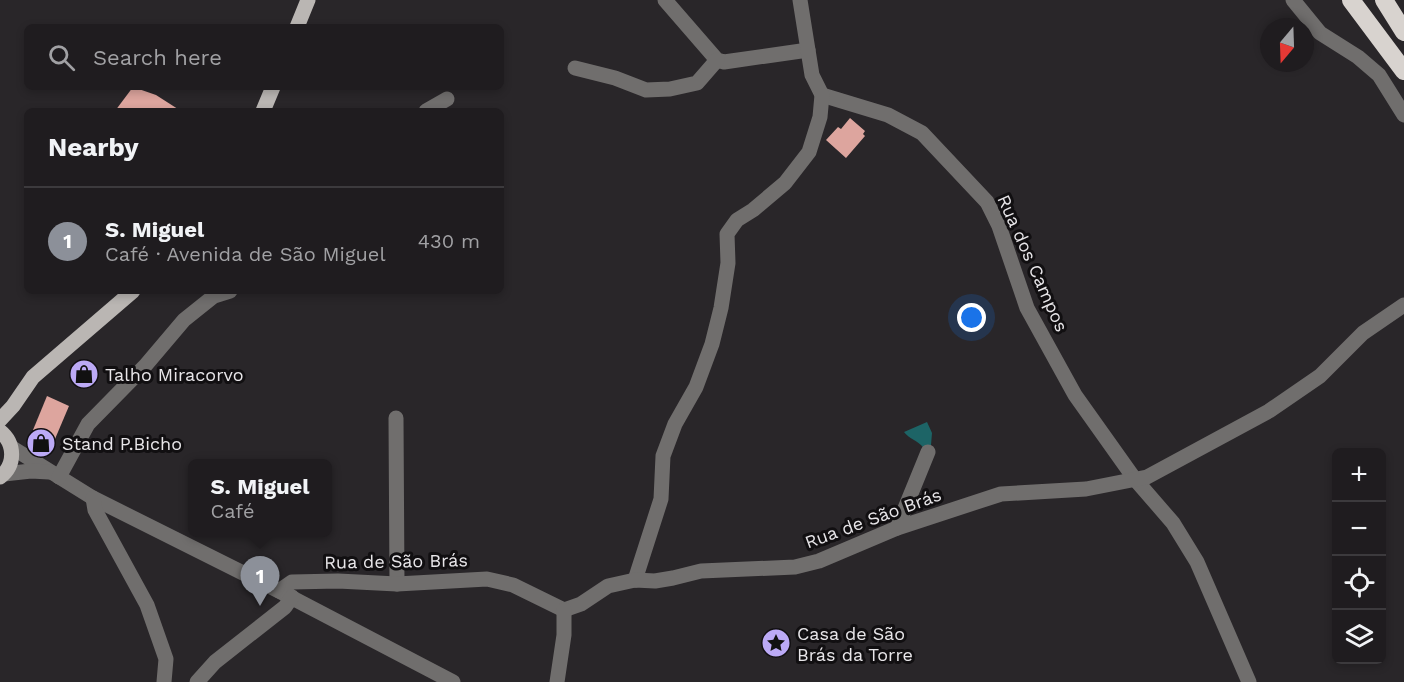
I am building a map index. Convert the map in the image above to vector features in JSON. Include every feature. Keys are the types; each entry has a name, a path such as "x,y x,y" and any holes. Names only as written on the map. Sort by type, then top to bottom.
{"highway":[{"path":"1351,0 1404,71"},
{"path":"1359,0 1374,28"},
{"path":"1384,0 1404,32"}],"main road":[{"path":"298,24 308,0"},
{"path":"264,108 272,90"},
{"path":"0,420 33,377 130,294"},
{"path":"2,476 12,457 7,440 24,390"}],"street":[{"path":"666,0 717,60 724,62 808,50"},
{"path":"635,580 661,500 663,456 675,424 696,387 712,344 721,308 728,263 727,234 737,220 753,210 785,183 809,152 820,117 822,95 812,75 800,0"},
{"path":"1293,0 1320,33 1358,57 1378,75 1404,115"},
{"path":"575,68 615,78 646,90 670,89 697,83 717,60"},
{"name":"Rua dos Campos","path":"822,95 888,115 922,133 987,202 999,226 1027,308 1075,395 1134,478 1173,523 1197,562 1249,682"},
{"path":"431,108 447,99"},
{"path":"55,475 88,424 145,366 184,320 214,296 220,294"},
{"name":"Rua de São Brás","path":"285,594 292,582 338,581 397,584 487,579 513,585 564,610 581,604 608,586 635,580 655,581 677,578 701,571 795,567 819,561 897,528 1001,494 1086,489 1147,477 1269,411 1320,376 1363,333 1404,305"},
{"path":"396,418 397,584"},
{"path":"7,440 55,475 93,498 285,594 453,682"},
{"path":"897,528 928,452"},
{"path":"2,476 31,471 55,475"},
{"path":"93,498 95,510 147,605 166,659 164,682"},
{"path":"197,682 215,662 285,608 285,594"},
{"path":"557,682 564,635 564,610"}],"water":[{"path":"927,422 932,433 931,445 923,447 904,432"}],"building":[{"path":"131,90 142,90 156,95 176,108 117,108"},
{"path":"850,118 865,131 863,134 865,136 846,158 826,140 838,127 841,129"},
{"path":"47,396 69,406 55,439 33,430"}],"place":[{"name":"Talho Miracorvo","path":"84,374"},
{"name":"Stand P.Bicho","path":"41,443"},
{"name":"S. Miguel","path":"260,606"},
{"name":"Casa de São Brás da Torre","path":"776,643"}]}
